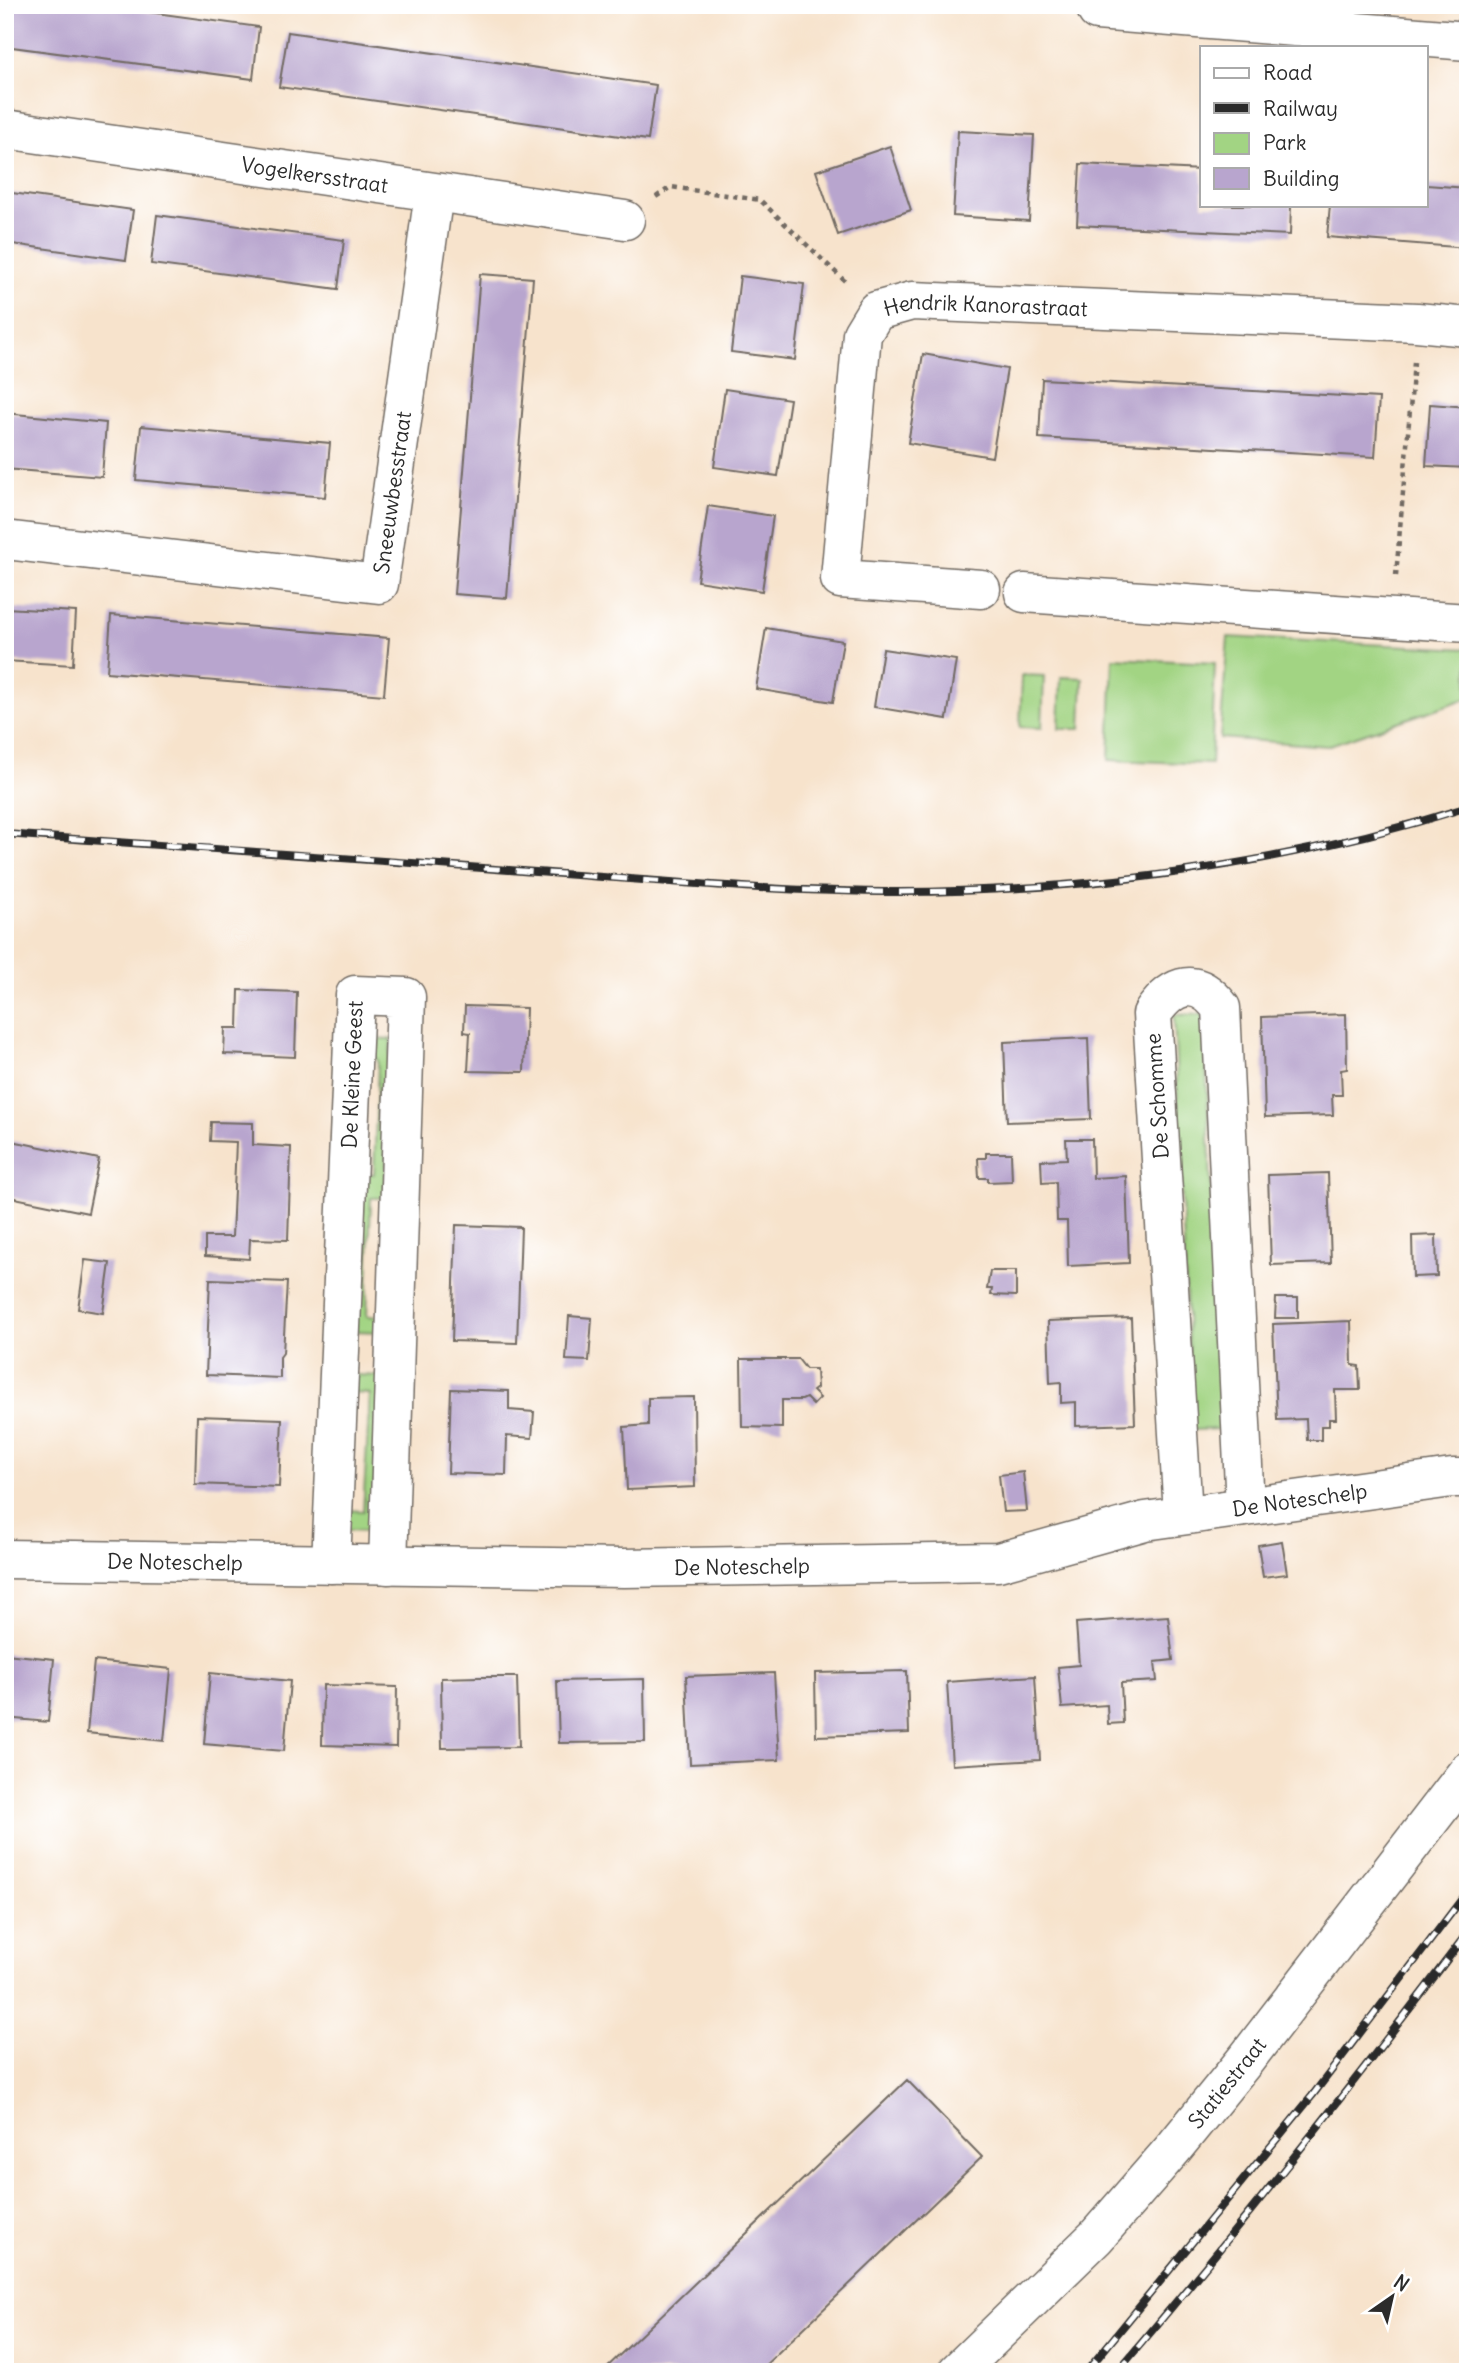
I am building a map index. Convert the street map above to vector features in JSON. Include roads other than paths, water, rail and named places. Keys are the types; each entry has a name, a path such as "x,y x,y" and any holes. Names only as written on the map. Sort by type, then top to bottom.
{"street":[{"path":"1097,11 1468,41"},
{"name":"Vogelkersstraat","path":"5,130 625,220"},
{"name":"Sneeuwbesstraat","path":"5,540 379,584 433,193"},
{"name":"Hendrik Kanorastraat","path":"981,589 840,579 862,334 876,311 912,301 1417,322 1468,327"},
{"path":"1024,593 1468,623"},
{"name":"De Schomme","path":"1183,1514 1152,1014 1171,993 1184,988 1199,987 1211,995 1221,1008 1245,1507"},
{"name":"De Kleine Geest","path":"331,1564 355,995 406,997 388,1565"},
{"name":"De Noteschelp","path":"5,1559 624,1568 998,1562 1145,1521 1183,1514 1468,1478"},
{"name":"Statiestraat","path":"957,2372 1096,2237 1172,2150 1247,2058 1468,1771"}],"railway":[{"path":"5,834 710,885 899,892 1043,886 1187,871 1329,845 1468,807"},
{"path":"1086,2372 1312,2096 1468,1891"},
{"path":"1117,2372 1296,2155 1468,1932"}]}
